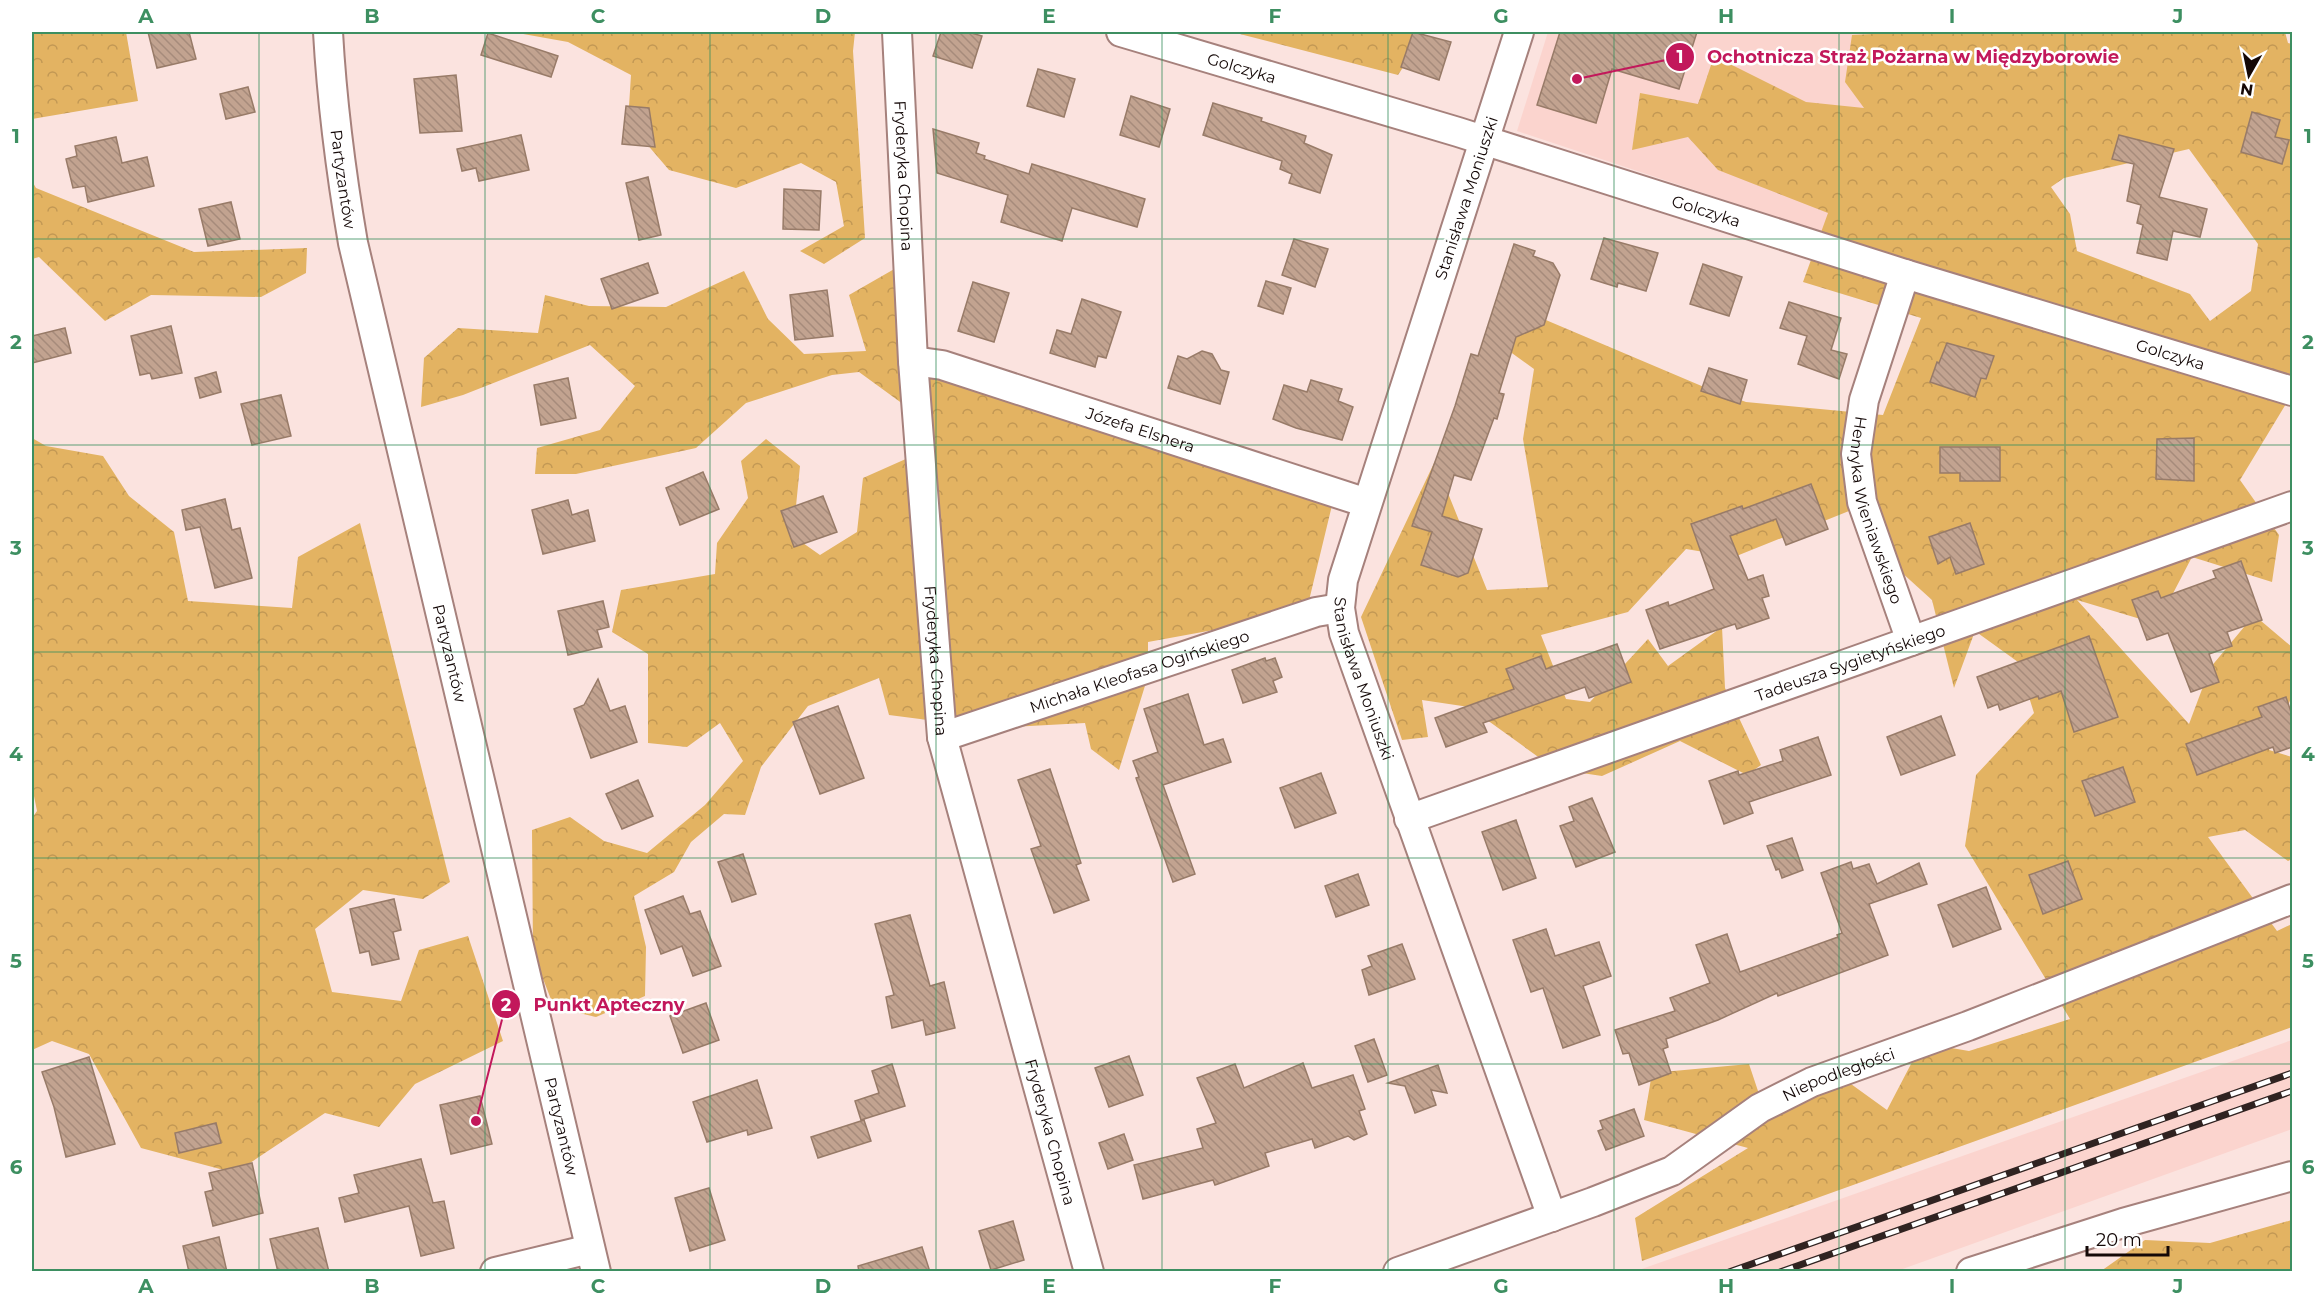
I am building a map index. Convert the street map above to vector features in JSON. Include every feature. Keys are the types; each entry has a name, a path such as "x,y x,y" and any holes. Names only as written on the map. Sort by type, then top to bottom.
{"street":[{"name":"Partyzantów","path":"328,32 340,166 353,243 593,1260"},
{"name":"Fryderyka Chopina","path":"897,32 913,360 942,737 1089,1272"},
{"name":"Golczyka","path":"1121,32 1484,140 1905,274 2292,391"},
{"name":"Stanisława Moniuszki","path":"1519,32 1343,580 1340,608 1344,633 1552,1217"},
{"name":"Henryka Wieniawskiego","path":"1905,274 1864,400 1856,454 1862,502 1911,641"},
{"name":"Józefa Elsnera","path":"913,360 942,365 1367,503"},
{"name":"Tadeusza Sygietyńskiego","path":"1409,819 2292,506"},
{"name":"Michała Kleofasa Ogińskiego","path":"942,737 1316,612 1340,608"},
{"name":"Niepodległości","path":"1398,1272 1672,1171 1760,1108 1812,1082 1968,1026 2292,899"},
{"path":"1971,1272 2123,1223 2292,1176"},
{"path":"495,1272 593,1260"}],"shaded area":[{"path":"1548,32 1929,32 1863,246 1517,131"},
{"path":"2292,1040 2292,1129 1897,1271 1636,1271"}],"green space":[{"path":"32,32 126,32 138,101 32,119"},
{"path":"512,32 855,32 853,51 865,238 824,264 800,251 844,226 836,182 801,163 736,188 669,170 628,122 631,75 568,42"},
{"path":"1232,32 1426,32 1398,75"},
{"path":"1914,32 2285,32 2288,43 2292,44 2292,394 2240,480 2279,535 2272,582 2192,557 2157,624 2077,600 2189,724 2210,668 2254,615 2292,647 2292,696 2269,750 2292,757 2292,859 2288,861 2245,830 2208,837 2277,931 2292,924 2292,1027 1642,1261 1635,1218 1748,1148 1644,1120 1652,1073 1749,1064 1766,1115 1844,1079 1887,1110 1922,1043 1969,1051 2070,1019 1965,846 1976,775 2034,713 2018,662 1975,631 1954,688 1932,600 1868,542 1849,511 1734,557 1686,549 1628,612 1541,635 1566,699 1590,702 1648,639 1668,666 1722,627 1725,688 1761,765 1747,775 1680,741 1602,776 1555,769 1469,707 1422,700 1428,737 1402,740 1361,617 1435,461 1487,590 1548,587 1523,439 1534,369 1491,338 1508,304 1704,387 1746,402 1883,415 1921,318 1803,282 1828,213 1718,170 1688,137 1632,150 1640,93 1698,104 1714,56 1806,102 1864,108 1845,82 1852,35","holes":["2189,149 2258,244 2251,291 2210,321 2190,294 2077,251 2070,214 2051,187 2064,178"]},
{"path":"32,181 36,188 194,252 307,248 306,273 261,297 151,295 105,321 39,257 32,259"},
{"path":"903,264 925,361 1334,497 1306,613 1148,642 1148,676 1119,770 1091,749 1085,723 990,728 889,715 879,678 808,706 761,767 745,815 724,814 691,842 674,872 634,896 646,947 645,996 596,1017 554,1007 533,953 532,830 570,817 604,841 647,853 705,805 743,761 720,723 687,747 648,743 648,654 612,632 621,590 715,574 717,543 748,498 741,461 766,439 800,466 793,536 820,555 857,532 863,478 917,454 918,415 859,372 832,375 746,403 696,448 576,474 535,474 537,448 600,430 635,386 590,345 463,395 421,407 424,358 458,328 538,333 545,295 589,306 666,307 744,271 768,319 804,354 866,351 849,295"},
{"path":"32,438 46,446 103,456 129,496 174,532 188,601 292,608 298,557 360,523 450,882 423,899 363,890 315,929 332,992 401,1001 419,950 468,936 503,1041 415,1084 379,1127 325,1113 235,1173 141,1148 89,1054 52,1041 32,1050 32,818 37,811 32,786"},
{"path":"2292,1220 2292,1271 2101,1271 2145,1240 2210,1243"}],"building":[{"path":"148,32 189,32 196,59 157,68"},
{"path":"941,32 968,32 982,36 972,68 933,56"},
{"path":"1413,32 1451,42 1439,80 1401,67"},
{"path":"1560,32 1697,32 1679,89 1612,69 1596,123 1537,105"},
{"path":"488,33 558,56 551,77 481,55"},
{"path":"1038,69 1075,79 1064,117 1027,106"},
{"path":"456,75 462,131 420,133 414,79"},
{"path":"248,87 255,112 226,119 220,94"},
{"path":"1131,96 1170,109 1159,147 1120,135"},
{"path":"1213,103 1262,118 1261,121 1306,136 1304,143 1332,155 1320,193 1289,183 1292,174 1280,169 1282,161 1203,135"},
{"path":"626,106 649,108 655,147 622,144"},
{"path":"2252,112 2280,120 2275,137 2289,140 2282,164 2241,152"},
{"path":"933,129 979,143 976,153 985,156 984,159 1029,174 1032,164 1145,199 1137,227 1072,208 1062,241 1001,222 1008,195 937,173"},
{"path":"521,135 529,170 479,181 476,168 462,171 457,149"},
{"path":"2119,135 2174,149 2159,197 2207,209 2200,237 2173,231 2167,260 2137,253 2143,225 2137,223 2141,205 2127,201 2134,164 2112,159"},
{"path":"116,137 122,163 147,157 154,186 88,202 85,186 73,188 66,159 77,156 75,146"},
{"path":"648,177 661,235 639,240 626,183"},
{"path":"784,189 821,191 819,230 783,229"},
{"path":"231,202 240,239 208,246 199,209"},
{"path":"1604,238 1658,253 1646,291 1618,283 1617,287 1591,279"},
{"path":"1294,239 1328,249 1315,287 1282,275"},
{"path":"1514,244 1535,251 1533,256 1553,263 1560,275 1544,325 1516,337 1499,393 1504,394 1497,419 1494,418 1471,480 1454,475 1442,516 1482,529 1468,573 1458,577 1421,565 1432,532 1412,526 1471,354 1478,356"},
{"path":"648,263 658,293 612,309 601,279"},
{"path":"1703,264 1742,277 1729,316 1690,304"},
{"path":"1266,281 1291,288 1283,314 1258,306"},
{"path":"973,282 1009,293 994,342 958,331"},
{"path":"827,290 833,336 795,340 790,295"},
{"path":"1082,299 1121,312 1106,358 1098,356 1095,367 1050,353 1057,330 1071,334"},
{"path":"1789,302 1841,318 1831,350 1847,354 1839,379 1798,364 1807,336 1780,328"},
{"path":"171,326 182,373 152,379 150,373 140,375 131,336"},
{"path":"65,328 71,353 32,363 32,336"},
{"path":"1947,343 1994,356 1986,379 1981,378 1975,397 1930,382"},
{"path":"1202,351 1212,354 1221,370 1229,372 1220,404 1168,388 1178,356 1187,359"},
{"path":"1709,368 1747,380 1740,404 1701,391"},
{"path":"216,372 221,392 200,398 195,378"},
{"path":"568,378 576,418 541,425 534,385"},
{"path":"1311,380 1342,389 1338,401 1353,407 1342,440 1296,428 1273,419 1284,385 1307,392"},
{"path":"281,395 291,436 252,445 241,404"},
{"path":"2194,438 2194,481 2156,479 2157,439"},
{"path":"1940,447 2000,447 2000,481 1960,481 1960,473 1940,473"},
{"path":"703,472 719,509 680,525 666,488"},
{"path":"1811,484 1828,529 1786,545 1776,519 1730,536 1748,580 1763,575 1769,596 1762,598 1769,618 1737,629 1735,624 1660,649 1646,610 1668,602 1669,606 1714,589 1691,524 1742,506 1743,509"},
{"path":"823,496 837,532 794,547 781,511"},
{"path":"225,499 232,530 240,528 252,578 215,588 200,527 186,530 182,510"},
{"path":"568,500 572,515 588,510 595,541 543,554 532,510"},
{"path":"1970,523 1984,564 1956,574 1950,557 1938,564 1929,537"},
{"path":"2241,561 2262,620 2227,632 2232,646 2209,654 2219,682 2191,692 2168,633 2147,640 2132,600 2158,591 2161,598 2216,578 2213,571"},
{"path":"603,601 609,627 597,630 602,647 568,655 558,611"},
{"path":"2089,636 2118,717 2074,732 2061,691 2039,699 2038,696 2000,710 1998,704 1988,708 1977,677"},
{"path":"1617,644 1631,682 1589,698 1585,687 1483,723 1487,732 1446,747 1435,718 1514,689 1506,669 1541,656 1546,669"},
{"path":"1265,658 1266,661 1275,658 1282,677 1273,681 1277,692 1243,703 1232,670"},
{"path":"598,679 610,711 625,706 637,742 591,758 574,709 584,705"},
{"path":"1188,694 1204,745 1223,739 1231,762 1163,785 1195,874 1173,882 1136,778 1139,777 1133,761 1158,752 1144,709"},
{"path":"2286,697 2292,715 2292,747 2275,753 2273,747 2197,775 2186,744 2262,717 2258,707"},
{"path":"838,706 864,778 820,794 793,722"},
{"path":"1941,716 1955,755 1901,775 1887,737"},
{"path":"1818,737 1831,775 1749,802 1753,813 1724,824 1709,781 1738,771 1739,775 1783,761 1780,750"},
{"path":"2123,767 2135,802 2095,816 2082,781"},
{"path":"1050,769 1081,863 1076,865 1089,900 1054,913 1031,849 1041,846 1018,780"},
{"path":"1321,773 1336,813 1295,828 1280,788"},
{"path":"638,780 653,816 622,829 606,794"},
{"path":"1592,798 1615,852 1576,867 1560,826 1574,821 1569,807"},
{"path":"1516,820 1536,878 1503,890 1482,832"},
{"path":"1792,838 1803,870 1782,878 1779,869 1776,870 1767,846"},
{"path":"743,854 756,894 732,902 718,862"},
{"path":"2068,861 2082,899 2043,914 2029,875"},
{"path":"1851,862 1853,869 1869,864 1877,884 1919,863 1927,884 1869,904 1888,955 1778,996 1777,993 1718,1020 1666,1039 1668,1047 1663,1049 1671,1073 1639,1085 1629,1053 1623,1054 1615,1030 1675,1011 1670,998 1710,983 1696,945 1727,934 1740,972 1838,937 1837,935 1842,933 1821,873"},
{"path":"1358,874 1369,905 1336,917 1325,886"},
{"path":"1986,887 2001,929 1953,947 1938,905"},
{"path":"683,896 690,914 700,911 721,966 693,976 682,946 661,954 645,910"},
{"path":"394,899 401,930 393,932 399,959 372,965 369,951 360,953 350,909"},
{"path":"910,915 930,986 944,982 955,1028 926,1035 923,1020 892,1028 886,997 894,995 875,924"},
{"path":"1546,929 1555,956 1599,942 1611,976 1583,986 1600,1035 1563,1048 1543,988 1531,992 1513,940"},
{"path":"1402,944 1415,979 1369,995 1362,970 1372,966 1368,956"},
{"path":"706,1003 719,1040 683,1053 670,1016"},
{"path":"1374,1039 1387,1075 1368,1082 1355,1046"},
{"path":"1129,1056 1143,1095 1109,1107 1095,1068"},
{"path":"89,1057 115,1144 66,1157 54,1107 42,1072"},
{"path":"1303,1063 1312,1088 1353,1075 1365,1109 1359,1111 1367,1134 1354,1140 1348,1136 1315,1148 1312,1139 1265,1153 1269,1166 1215,1185 1213,1180 1143,1199 1134,1165 1203,1148 1197,1129 1216,1123 1197,1078 1235,1064 1244,1088"},
{"path":"892,1064 905,1106 861,1120 855,1101 879,1093 872,1071"},
{"path":"1438,1065 1447,1093 1431,1090 1436,1105 1415,1113 1405,1086 1388,1083"},
{"path":"757,1080 772,1128 748,1135 747,1130 707,1142 693,1102"},
{"path":"480,1096 492,1144 451,1154 440,1105"},
{"path":"1634,1109 1644,1136 1606,1150 1598,1131 1603,1129 1600,1121"},
{"path":"864,1120 871,1141 818,1158 811,1137"},
{"path":"216,1123 221,1143 179,1153 175,1133"},
{"path":"1124,1134 1133,1160 1108,1169 1099,1143"},
{"path":"421,1159 433,1203 444,1201 454,1248 421,1256 409,1206 345,1222 339,1198 359,1193 354,1175"},
{"path":"252,1163 263,1213 213,1226 205,1192 213,1190 209,1173"},
{"path":"709,1188 725,1240 690,1251 675,1198"},
{"path":"1013,1221 1024,1260 991,1270 979,1231"},
{"path":"318,1228 329,1272 278,1272 270,1239"},
{"path":"219,1237 227,1272 189,1272 183,1246"},
{"path":"922,1247 930,1272 859,1272 858,1266"}],"railway":[{"path":"1729,1272 2292,1073"},
{"path":"1780,1272 2292,1091"}],"place":[{"name":"Ochotnicza Straż Pożarna w Międzyborowie","path":"1577,79"},
{"name":"Punkt Apteczny","path":"476,1121"}]}
